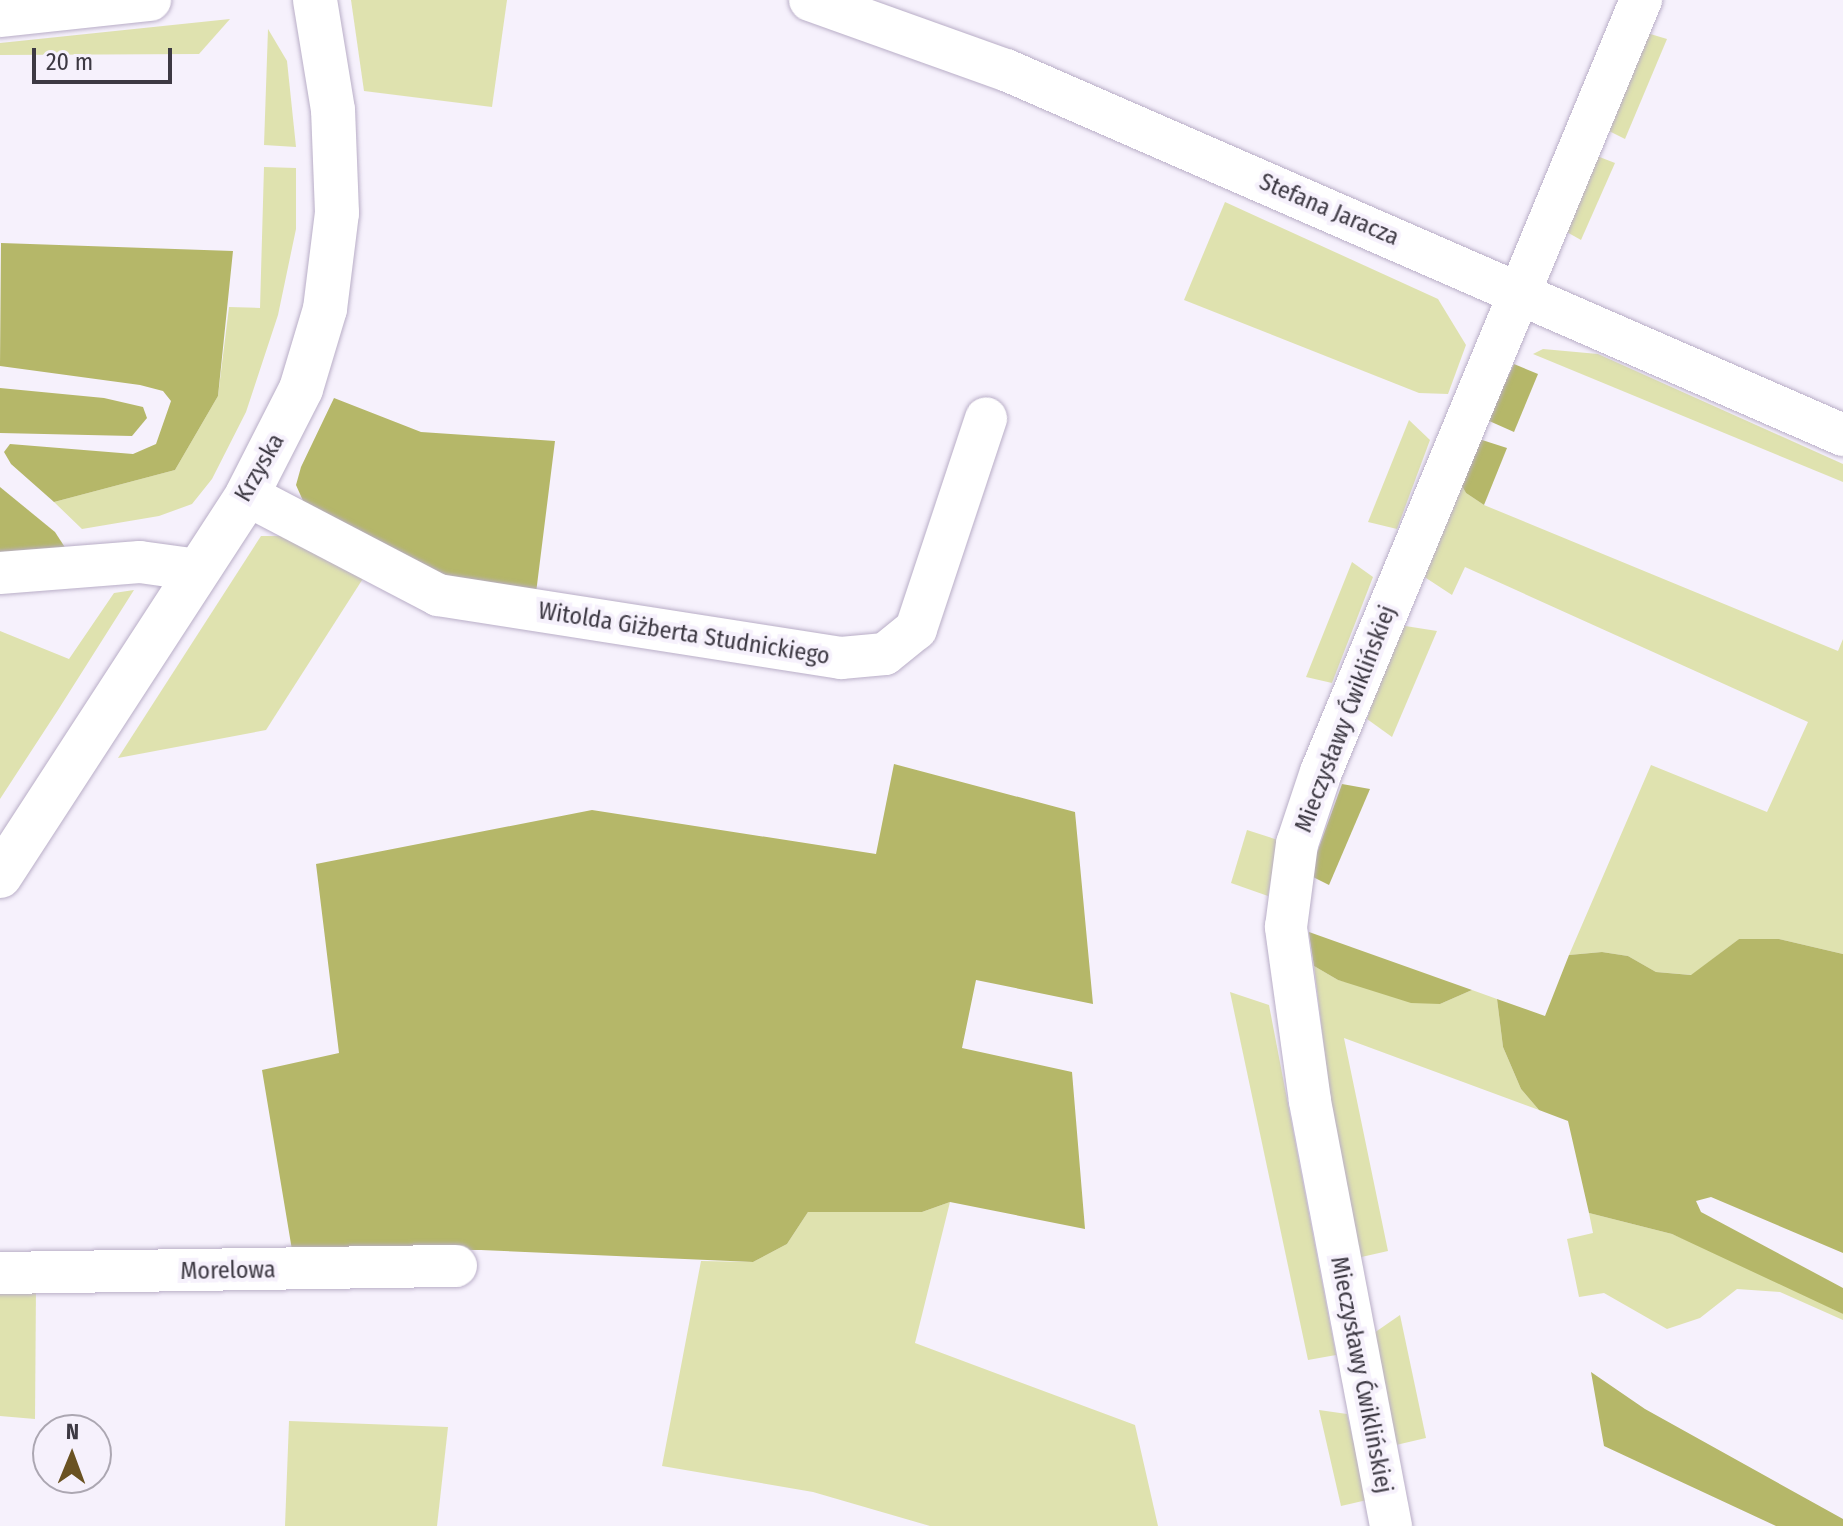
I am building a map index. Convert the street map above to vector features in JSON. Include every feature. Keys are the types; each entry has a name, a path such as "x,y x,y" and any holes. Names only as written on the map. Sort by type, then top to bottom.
{"street":[{"path":"0,16 150,0"},
{"name":"Krzyska","path":"0,876 247,495 301,389 333,260 337,173 315,0"},
{"name":"Stefana Jaracza","path":"810,0 1006,70 1843,435"},
{"name":"Mieczysławy Ćwiklińskiej","path":"1391,1526 1310,1101 1286,927 1297,844 1321,772 1641,0"},
{"name":"Witolda Giżberta Studnickiego","path":"247,495 438,595 841,658 885,654 916,629 986,418"},
{"path":"0,573 140,562 198,570"},
{"name":"Morelowa","path":"0,1273 456,1266"}],"green space":[{"path":"351,0 507,0 492,107 364,91"},
{"path":"230,19 199,54 0,55 0,43"},
{"path":"268,29 287,61 296,147 264,145"},
{"path":"1647,33 1667,39 1625,139 1607,130"},
{"path":"1597,156 1615,163 1581,240 1565,231"},
{"path":"264,167 296,168 296,229 278,315 246,412 212,479 192,504 159,516 82,529 54,502 175,470 218,396 229,307 260,308"},
{"path":"1225,202 1438,299 1466,345 1448,394 1419,393 1184,300"},
{"path":"1,243 233,251 218,396 175,470 54,502 11,464 4,452 10,444 133,454 156,444 171,401 163,391 140,385 0,366"},
{"path":"1543,349 1598,354 1843,464 1843,482 1533,354"},
{"path":"1514,364 1538,374 1514,432 1487,420"},
{"path":"0,388 104,398 143,407 147,418 132,436 0,433"},
{"path":"334,398 421,432 555,441 536,593 445,576 304,503 296,485 301,467"},
{"path":"1409,420 1430,440 1397,529 1368,522"},
{"path":"1479,439 1507,448 1484,505 1466,493 1459,481"},
{"path":"1459,481 1466,493 1484,505 1838,651 1843,639 1843,954 1779,939 1739,939 1692,975 1656,972 1628,956 1602,952 1569,955 1651,765 1767,812 1808,722 1465,567 1452,595 1423,576"},
{"path":"0,487 55,532 66,549 0,555"},
{"path":"261,536 291,536 364,577 266,730 118,758"},
{"path":"1352,562 1373,577 1332,683 1306,677"},
{"path":"134,590 0,799 0,631 69,659 114,593"},
{"path":"1399,625 1437,631 1392,737 1367,719"},
{"path":"894,764 1075,812 1093,1004 976,980 962,1048 1072,1072 1085,1229 950,1202 922,1212 808,1212 787,1244 753,1262 481,1250 292,1250 262,1070 339,1053 316,864 592,810 876,854"},
{"path":"1342,784 1370,789 1329,885 1309,875"},
{"path":"1247,830 1278,840 1268,896 1231,883"},
{"path":"1309,932 1472,990 1440,1004 1411,1003 1338,980 1314,966"},
{"path":"1739,939 1779,939 1843,954 1843,1253 1711,1197 1696,1201 1701,1212 1843,1288 1843,1314 1672,1234 1589,1213 1568,1121 1539,1110 1521,1089 1503,1047 1497,999 1545,1016 1569,955 1602,952 1628,956 1656,972 1691,975"},
{"path":"1314,966 1338,980 1440,1004 1472,990 1497,999 1503,1047 1521,1089 1539,1110 1344,1038 1388,1251 1357,1258 1335,1135"},
{"path":"1230,992 1269,1005 1336,1355 1308,1360"},
{"path":"950,1202 915,1343 1135,1425 1158,1526 930,1526 813,1492 662,1466 701,1261 753,1262 787,1244 808,1212 922,1212"},
{"path":"1589,1213 1672,1234 1749,1266 1843,1314 1843,1320 1780,1292 1737,1289 1700,1318 1667,1329 1604,1293 1579,1297 1567,1239 1593,1233"},
{"path":"0,1286 36,1286 35,1414 32,1414 32,1419 0,1416"},
{"path":"1400,1315 1426,1438 1396,1445 1374,1333"},
{"path":"1591,1372 1645,1409 1843,1519 1843,1526 1776,1526 1604,1446"},
{"path":"1319,1410 1347,1414 1367,1500 1341,1506"},
{"path":"289,1421 448,1427 437,1526 285,1526"}]}
